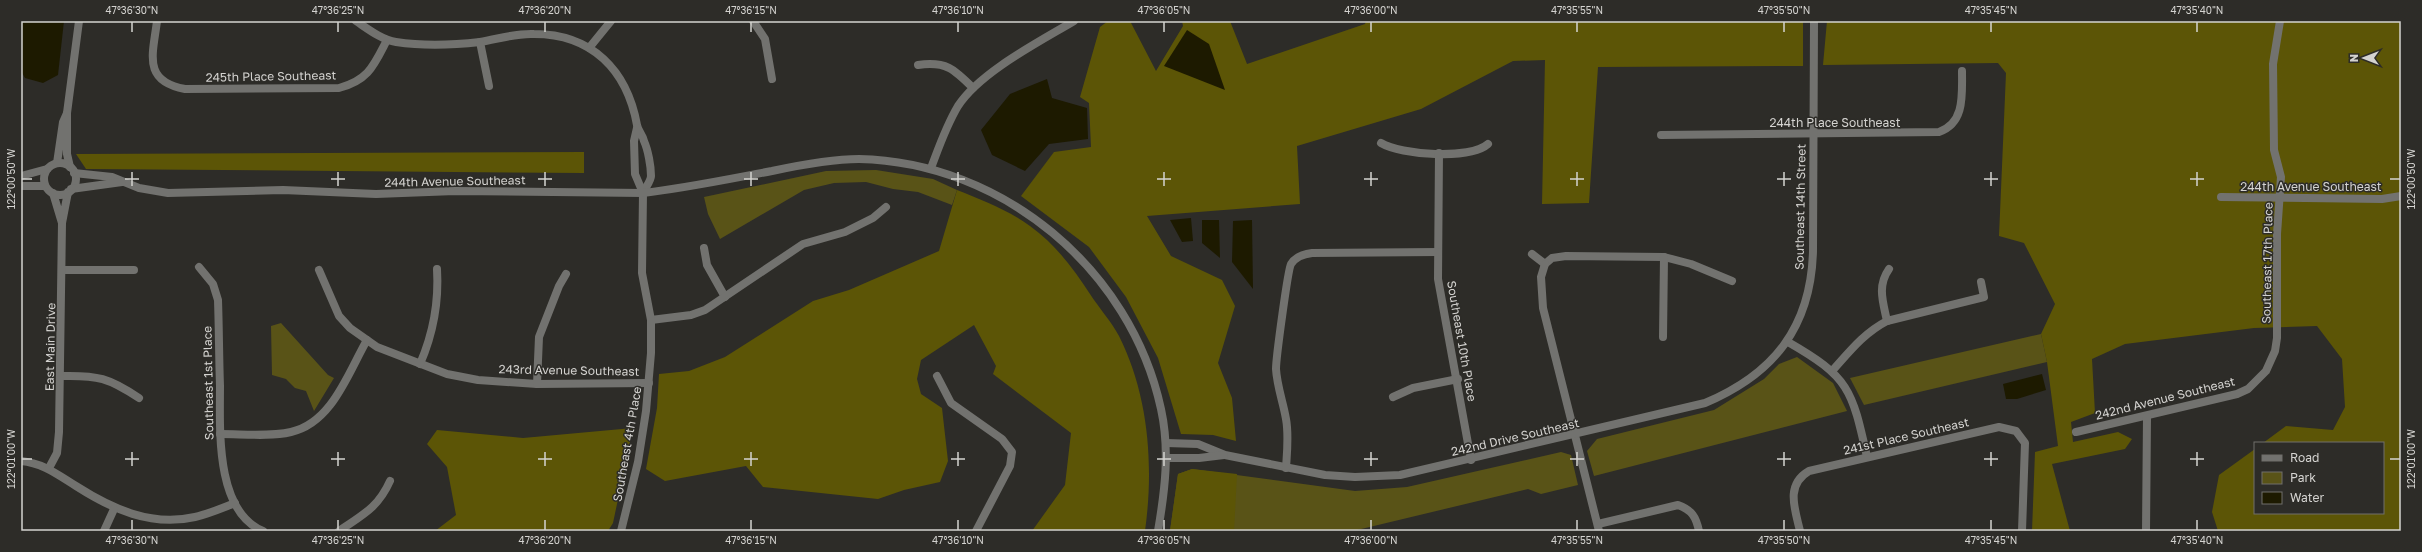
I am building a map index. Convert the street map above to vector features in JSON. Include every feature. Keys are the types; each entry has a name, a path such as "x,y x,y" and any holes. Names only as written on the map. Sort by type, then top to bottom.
{"street":[{"path":"21,186 45,186 53,193 60,195 70,191 75,182 67,154 67,113 79,21"},
{"name":"245th Place Southeast","path":"157,21 153,62 158,78 169,85 185,89 326,90 339,88 355,83 366,75 387,40"},
{"path":"356,21 387,40"},
{"path":"589,48 611,21"},
{"path":"753,21 765,39 772,80"},
{"path":"931,168 945,129 958,106 973,88 1028,49 1074,21"},
{"name":"Southeast 14th Street","path":"1788,342 1805,305 1810,284 1814,134 1814,21"},
{"name":"Southeast 17th Place","path":"2271,363 2277,338 2277,234 2281,177 2274,150 2273,64 2280,21"},
{"name":"Southeast 4th Place","path":"387,40 433,45 480,42 533,34 550,34 563,37 589,48 605,59 624,83 634,108 637,128 634,141 636,174 643,193 642,273 651,320 649,383 638,462 621,531"},
{"path":"480,42 489,86"},
{"path":"918,65 932,63 946,65 956,71 973,88"},
{"name":"244th Place Southeast","path":"1661,135 1927,133 1948,129 1953,124 1960,109 1962,72"},
{"path":"57,163 63,122 67,113"},
{"name":"Southeast 4th Place","path":"637,128 644,140 651,178 643,193"},
{"path":"1381,143 1398,150 1439,153 1476,151 1488,144"},
{"name":"Southeast 10th Place","path":"1439,153 1438,279 1458,379 1471,460"},
{"name":"244th Avenue Southeast","path":"72,170 112,177 122,182 152,191 168,193 283,190 376,194 455,191 643,193 671,190 828,161 859,160 894,162 931,168 972,183 1014,204 1043,224 1076,253 1102,282 1125,318 1148,367 1161,409 1167,458 1164,494 1158,531"},
{"path":"21,176 47,169 57,163 64,163 72,170"},
{"path":"45,186 44,177 47,169"},
{"name":"244th Avenue Southeast","path":"70,191 122,182"},
{"name":"East Main Drive","path":"49,468 57,453 61,376 63,270 62,223 70,191"},
{"name":"East Main Drive","path":"53,193 62,223"},
{"name":"244th Avenue Southeast","path":"2221,197 2280,199 2382,199 2401,196"},
{"path":"651,320 691,315 705,310 803,244 845,232 873,218 886,206"},
{"path":"704,248 707,265 725,297"},
{"path":"1286,468 1288,433 1277,384 1277,347 1286,297 1288,271 1297,257 1312,252 1438,252"},
{"path":"1532,254 1546,264"},
{"path":"1699,531 1694,516 1684,507 1669,506 1598,527 1543,308 1541,277 1546,264 1552,258 1566,256 1664,257 1691,264 1732,281"},
{"path":"1663,337 1664,257"},
{"name":"Southeast 1st Place","path":"199,267 213,284 218,300 220,434 223,468 235,503"},
{"path":"420,364 433,326 437,291 436,269"},
{"path":"1887,321 1881,292 1882,278 1889,269"},
{"path":"63,270 134,270"},
{"name":"243rd Avenue Southeast","path":"320,270 339,316 350,328 367,340 397,356 447,374 478,380 538,384 649,383"},
{"path":"538,384 539,337 559,286 566,274"},
{"path":"1833,370 1866,334 1887,321 1984,297 1981,282"},
{"path":"220,434 276,434 291,432 311,424 330,406 367,340"},
{"path":"1788,342 1833,370 1844,385 1852,400 1867,457"},
{"name":"242nd Drive Southeast","path":"1166,443 1198,444 1225,455 1325,475 1382,477 1417,472 1574,435 1712,400 1752,378 1788,342"},
{"name":"242nd Avenue Southeast","path":"2076,432 2147,417 2238,394 2248,389 2257,381 2271,363"},
{"path":"61,376 104,378 116,382 139,398"},
{"path":"937,376 951,403 1002,439 1012,452 1010,466 978,530"},
{"path":"1393,397 1412,388 1458,379"},
{"path":"2146,531 2147,417"},
{"name":"241st Place Southeast","path":"1800,531 1794,504 1794,487 1802,475 1867,457 1999,427 2016,431 2025,443 2022,531"},
{"name":"242nd Drive Southeast","path":"1167,458 1199,458 1225,455"},
{"path":"21,461 49,468 114,509 154,519 175,519 195,517 235,503 249,523 263,531"},
{"path":"338,531 375,507 384,495 390,481"},
{"path":"104,531 114,509"}],"green space":[{"path":"876,170 933,179 957,190 952,205 918,192 893,189 866,182 834,183 804,190 720,239 708,214 704,197 826,171"},
{"path":"281,323 328,375 334,378 314,411 306,391 295,388 286,379 272,375 271,326"},
{"path":"2041,334 2047,362 1864,405 1850,378"},
{"path":"1797,357 1833,383 1847,411 1594,476 1587,451 1597,439 1714,410 1764,379 1779,364"},
{"path":"1561,452 1571,455 1578,485 1541,494 1528,489 1353,531 1170,531 1178,474 1192,469 1355,491 1407,487"}],"shaded area":[{"path":"1108,21 1130,21 1156,71 1183,26 1182,21 1230,21 1247,64 1365,24 1366,21 1803,21 1803,66 1598,67 1589,203 1542,204 1545,60 1513,61 1421,109 1297,146 1300,204 1147,216 1171,256 1222,280 1235,306 1218,363 1232,398 1236,441 1213,435 1181,434 1158,358 1126,297 1089,247 1021,196 1054,152 1091,147 1089,103 1080,97 1100,27"},
{"path":"1827,21 2401,21 2401,531 2218,531 2212,512 2219,475 2254,450 2254,514 2384,514 2384,442 2264,442 2286,426 2333,430 2345,407 2342,359 2317,326 2254,328 2125,344 2092,359 2095,413 2071,422 2073,442 2118,432 2132,439 2125,449 2052,464 2070,531 2032,531 2035,452 2058,446 2047,362 2041,334 2055,304 2024,243 1999,236 2006,73 1998,63 1823,65"},
{"path":"584,152 584,173 86,169 76,154"},
{"path":"957,190 1013,215 1030,226 1048,241 1084,284 1119,336 1137,383 1147,432 1149,482 1145,531 1032,531 1065,485 1071,433 993,374 996,366 974,325 921,360 917,379 921,394 942,408 948,461 940,482 904,490 878,499 763,487 746,466 665,481 646,469 657,408 659,374 689,371 725,357 813,301 849,290 939,251"},
{"path":"633,428 613,523 608,531 435,531 456,515 447,467 427,444 437,430 523,438"},
{"path":"1192,469 1237,474 1234,531 1170,531 1178,474"}],"water":[{"path":"21,21 64,21 58,75 43,83 25,78 21,71"},
{"path":"1187,30 1209,44 1225,90 1164,66"},
{"path":"1047,79 1052,98 1087,108 1088,139 1049,144 1025,171 992,155 981,130 1010,94"},
{"path":"1191,218 1193,241 1182,242 1170,220"},
{"path":"1202,220 1219,220 1220,258 1202,243"},
{"path":"1252,220 1253,289 1232,262 1233,221"},
{"path":"2042,374 2046,390 2017,399 2006,399 2003,384"}]}
